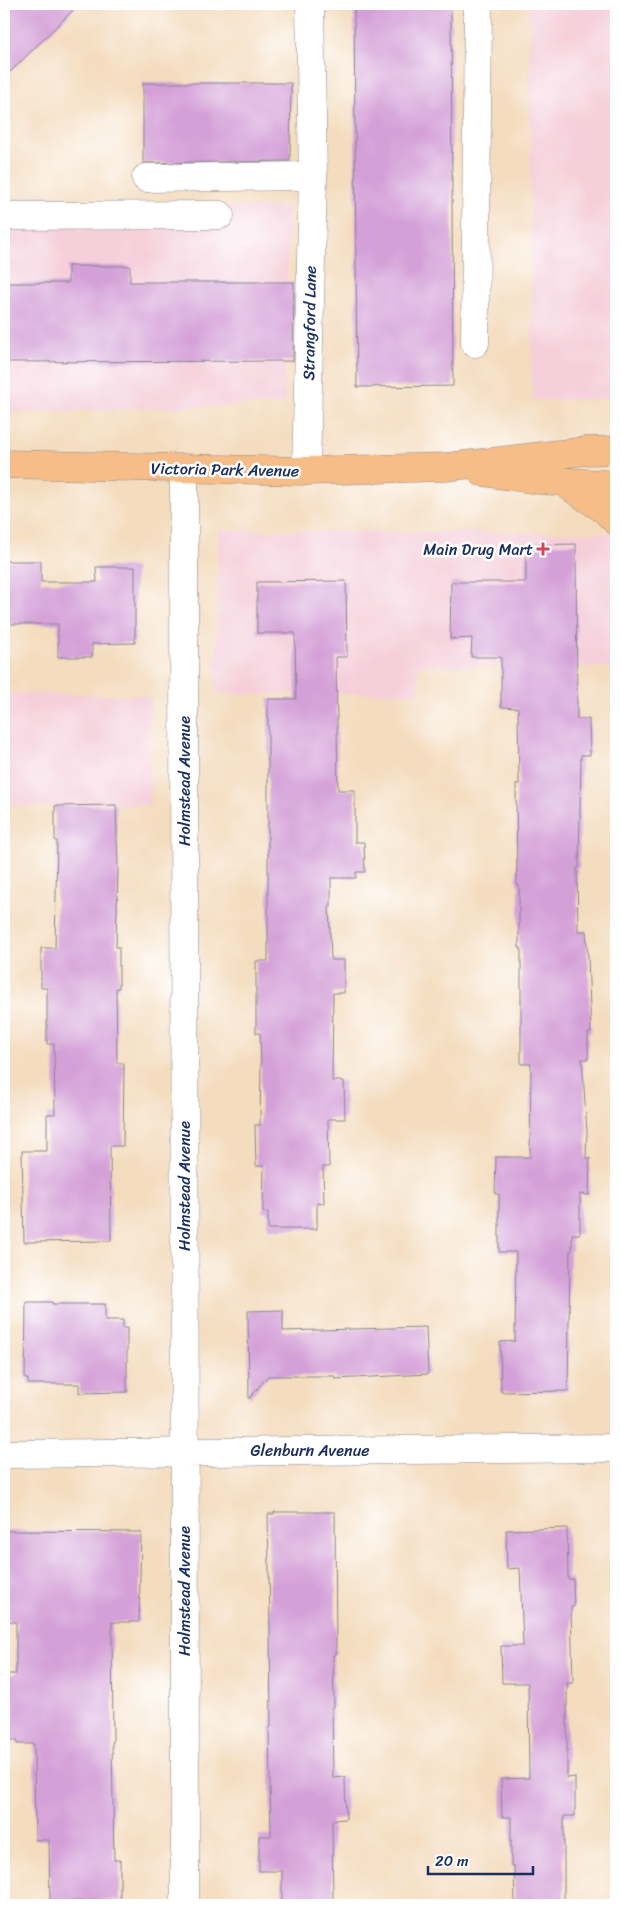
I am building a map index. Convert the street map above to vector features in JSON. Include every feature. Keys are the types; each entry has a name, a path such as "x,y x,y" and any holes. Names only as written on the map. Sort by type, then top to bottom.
{"main road":[{"name":"Victoria Park Avenue","path":"4,464 306,471 446,467 568,453 616,450"},
{"name":"Victoria Park Avenue","path":"446,467 564,482 616,485"},
{"path":"564,482 605,510 616,521"}],"street":[{"name":"Strangford Lane","path":"306,471 313,176 310,4"},
{"path":"475,343 478,4"},
{"path":"146,178 313,176"},
{"path":"4,216 220,215"},
{"name":"Holmstead Avenue","path":"184,468 185,1905"},
{"name":"Glenburn Avenue","path":"4,1454 616,1448"}],"shaded area":[{"path":"529,4 616,4 616,399 532,400"},
{"path":"4,205 289,207 284,404 4,413"},
{"path":"218,530 612,533 614,667 418,666 418,693 215,694"},
{"path":"4,693 150,696 150,804 4,807"}],"building":[{"path":"4,4 79,4 4,78"},
{"path":"354,4 451,4 453,386 357,387"},
{"path":"143,83 291,83 290,161 143,163"},
{"path":"68,266 130,266 130,282 294,282 293,361 4,362 4,283 68,283"},
{"path":"576,544 577,719 589,719 590,755 581,755 579,868 577,868 578,931 586,931 591,1033 588,1033 588,1059 582,1059 587,1132 586,1158 590,1158 589,1195 580,1194 580,1234 572,1234 572,1251 570,1251 568,1391 501,1392 500,1342 515,1341 516,1252 499,1252 499,1194 495,1194 496,1157 530,1157 531,1064 521,1064 521,948 519,948 519,885 517,885 516,784 519,784 518,708 501,707 501,657 471,657 472,638 450,639 451,582 526,582 526,555 531,555 531,545"},
{"path":"4,561 41,561 41,582 97,582 96,567 135,567 135,643 92,644 92,657 58,657 58,624 4,624"},
{"path":"346,581 347,657 336,657 338,790 355,790 355,842 364,842 365,872 356,872 356,878 331,878 331,906 329,906 331,960 344,960 344,993 333,993 332,1081 344,1081 345,1119 328,1119 329,1167 323,1167 324,1204 317,1203 317,1229 268,1229 268,1212 263,1212 264,1166 256,1166 255,1125 260,1125 261,1065 260,1033 256,1033 256,961 268,961 268,699 296,699 295,633 257,633 257,582"},
{"path":"116,805 118,867 116,947 119,947 119,988 116,988 117,1063 124,1063 123,1146 110,1146 111,1241 24,1242 22,1151 47,1151 47,1114 55,1114 54,1044 47,1044 47,988 41,988 41,948 55,948 57,841 55,841 55,806"},
{"path":"26,1302 105,1304 105,1320 123,1320 123,1328 127,1328 127,1392 79,1393 79,1384 28,1384 28,1379 25,1379"},
{"path":"283,1310 283,1331 426,1327 428,1374 335,1379 335,1376 268,1376 249,1399 248,1311"},
{"path":"274,1512 335,1512 336,1655 333,1655 333,1778 345,1777 346,1819 332,1820 333,1905 282,1905 282,1871 259,1871 259,1836 271,1836 268,1514 274,1514"},
{"path":"567,1528 568,1579 573,1579 574,1607 571,1607 573,1683 567,1683 567,1778 575,1777 575,1816 564,1816 564,1905 515,1905 514,1866 511,1866 511,1817 502,1817 501,1779 529,1778 528,1683 502,1683 501,1646 523,1646 520,1568 507,1569 506,1530"},
{"path":"5,1531 141,1532 139,1622 112,1622 114,1860 120,1860 120,1900 50,1902 49,1840 35,1840 34,1744 17,1744 17,1740 6,1740 6,1674 16,1674 16,1622 4,1621"}],"place":[{"name":"Main Drug Mart","path":"543,549"}]}
